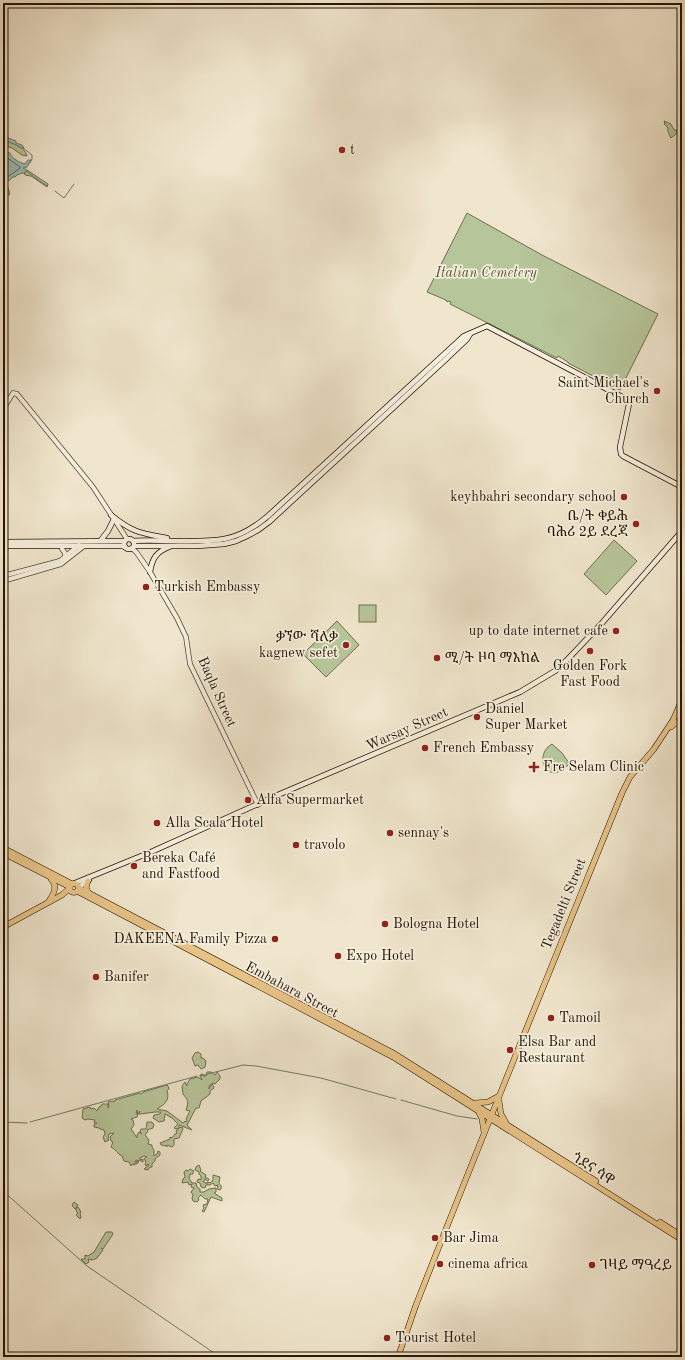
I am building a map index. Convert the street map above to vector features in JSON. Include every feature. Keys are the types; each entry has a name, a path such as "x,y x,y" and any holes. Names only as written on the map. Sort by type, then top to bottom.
{"main road":[{"path":"3,542 83,543 125,547 129,550 133,547 225,539 241,534 254,527 268,516 461,346 470,334 487,326 623,397 629,404 620,454 682,487"},
{"path":"101,540 108,531 113,517 136,532 173,543"},
{"name":"Warsay Street","path":"74,888 90,879 258,805 520,692 555,671 602,623 682,531"},
{"path":"3,546 77,546 89,541 101,540 173,543"},
{"path":"125,547 124,545 128,540"},
{"path":"128,540 133,547"},
{"path":"150,572 152,560 162,550 173,543"},
{"name":"Tegadelti Street","path":"398,1357 416,1305 484,1133 622,793 630,777 648,757 676,715 679,705 682,703"},
{"path":"678,709 682,715"},
{"path":"666,730 682,718"},
{"path":"3,848 74,888"},
{"path":"3,853 74,888"},
{"path":"47,876 54,882 55,889 48,903"},
{"path":"89,893 86,887 90,879"},
{"path":"3,927 74,888"},
{"name":"Embahara Street","path":"74,888 89,893 185,942 389,1051 472,1102 491,1117"},
{"name":"Embahara Street","path":"74,888 393,1057 478,1111 491,1117"},
{"path":"472,1102 488,1102 499,1096 499,1110 504,1125"},
{"path":"478,1111 482,1119 484,1133"},
{"path":"491,1117 679,1235 682,1240"},
{"path":"484,1133 494,1124 504,1125"}],"street":[{"path":"3,409 13,393 17,394 93,487 128,540"},
{"path":"3,581 61,564 83,543"},
{"path":"3,576 56,562 65,557 77,546"},
{"name":"Baqla Street","path":"133,547 175,613 185,634 190,664 258,805"},
{"path":"62,549 65,553 65,557"},
{"path":"679,1235 682,1225"}],"green space":[{"path":"664,121 671,124 674,130 677,130 676,134 671,138 668,128 664,124"},
{"path":"3,140 24,150 27,156 3,145"},
{"path":"27,170 48,184 47,187 31,176 25,175 24,173"},
{"name":"Italian Cemetery","path":"467,213 542,255 658,314 620,390 568,363 558,356 557,358 450,304 451,302 427,292"},
{"path":"614,540 637,561 606,595 584,574"},
{"path":"359,605 376,605 376,622 359,622"},
{"path":"337,621 359,645 326,677 303,654"},
{"path":"552,744 562,753 569,763 561,771 553,773 545,768 543,763 544,753"},
{"path":"198,1052 201,1054 201,1058 206,1061 205,1067 201,1069 198,1065 195,1066 192,1058 195,1053"},
{"path":"207,1072 211,1072 215,1075 217,1072 220,1076 220,1079 215,1084 213,1083 209,1086 209,1089 212,1084 214,1088 210,1091 210,1094 201,1101 199,1108 196,1108 187,1125 192,1130 179,1125 179,1128 174,1128 178,1124 165,1114 164,1121 159,1122 153,1118 154,1115 160,1114 161,1112 139,1114 140,1111 137,1117 131,1119 133,1120 134,1125 131,1129 137,1138 139,1132 142,1134 140,1132 141,1129 146,1129 147,1122 152,1122 154,1125 153,1128 147,1130 148,1131 145,1135 149,1140 148,1144 152,1145 154,1156 158,1151 160,1152 160,1155 152,1164 152,1167 148,1170 144,1169 149,1165 148,1164 146,1166 145,1164 146,1162 144,1159 147,1157 144,1156 140,1158 140,1160 143,1159 143,1162 139,1160 136,1164 138,1161 137,1160 135,1161 135,1165 132,1164 131,1166 129,1162 124,1161 122,1156 111,1147 113,1142 111,1141 110,1137 114,1133 109,1134 109,1140 105,1142 103,1137 105,1134 104,1130 94,1127 97,1123 94,1123 95,1120 85,1120 82,1118 83,1109 90,1107 91,1109 94,1108 97,1111 102,1104 108,1104 108,1108 109,1106 108,1102 114,1102 115,1100 140,1093 142,1094 143,1092 167,1085 169,1089 167,1091 168,1097 165,1103 157,1109 167,1111 183,1123 187,1121 186,1119 190,1111 186,1110 188,1101 183,1094 182,1086 185,1082 187,1086 190,1079 198,1077 202,1080 200,1075 203,1074 203,1076 206,1076"},
{"path":"182,1127 183,1129 179,1138 174,1139 174,1145 172,1147 161,1145 160,1143 170,1139 170,1137 172,1138 177,1133 176,1131"},
{"path":"199,1165 200,1171 206,1175 205,1178 208,1178 209,1180 207,1181 205,1179 203,1182 206,1184 207,1182 210,1183 213,1180 213,1175 220,1177 220,1190 217,1189 218,1185 215,1186 213,1183 206,1185 205,1188 201,1187 200,1183 197,1182 198,1179 201,1180 201,1176 199,1172 195,1170"},
{"path":"190,1169 194,1171 193,1174 190,1174 189,1178 192,1183 196,1183 197,1187 200,1189 200,1192 216,1188 216,1192 214,1193 222,1198 222,1201 211,1197 204,1212 202,1211 204,1208 203,1205 207,1204 208,1199 205,1199 201,1195 197,1202 193,1201 193,1195 191,1192 194,1188 191,1187 192,1184 189,1185 188,1182 182,1183 185,1177 184,1172"},
{"path":"74,1202 78,1205 75,1209 72,1205"},
{"path":"78,1207 81,1212 80,1219 76,1215 78,1213 76,1208"},
{"path":"106,1232 112,1232 113,1234 103,1249 101,1248 103,1250 97,1258 93,1260 88,1259 89,1262 86,1264 81,1259 85,1259 85,1255 88,1256 94,1252"}],"water":[{"path":"3,136 16,141 16,143 22,145 24,148 3,140"},
{"path":"3,151 10,153 18,161 25,164 28,160 31,160 27,167 23,168 27,170 26,172 12,177 6,183 6,187 8,188 10,194 3,200"}],"waterway":[{"path":"23,148 32,155 30,163"},
{"path":"26,171 47,186"},
{"path":"55,191 64,198 74,184"},
{"path":"200,1076 243,1065 256,1066 321,1078 396,1099"},
{"path":"30,1122 197,1076"},
{"path":"401,1100 457,1116 477,1119"},
{"path":"3,1122 27,1123"},
{"path":"3,1191 87,1266 220,1357"}],"place":[{"name":"t","path":"342,150"},
{"name":"Saint Michael's Church","path":"657,391"},
{"name":"keyhbahri secondary school","path":"624,497"},
{"name":"ቤ/ት ቀይሕ ባሕሪ 2ይ ደረጃ","path":"636,524"},
{"name":"Turkish Embassy","path":"146,587"},
{"name":"up to date internet cafe","path":"616,631"},
{"name":"ቃኘው ሻለቃ kagnew sefet","path":"346,645"},
{"name":"Golden Fork Fast Food","path":"590,651"},
{"name":"ሚ/ት ዞባ ማእከል","path":"437,658"},
{"name":"Daniel Super Market","path":"477,717"},
{"name":"French Embassy","path":"425,748"},
{"name":"Fre Selam Clinic","path":"534,767"},
{"name":"Alfa Supermarket","path":"248,800"},
{"name":"Alla Scala Hotel","path":"157,823"},
{"name":"sennay's","path":"390,833"},
{"name":"travolo","path":"296,845"},
{"name":"Bereka Café and Fastfood","path":"134,866"},
{"name":"Bologna Hotel","path":"385,924"},
{"name":"DAKEENA Family Pizza","path":"275,939"},
{"name":"Expo Hotel","path":"338,956"},
{"name":"Banifer","path":"96,977"},
{"name":"Tamoil","path":"551,1018"},
{"name":"Elsa Bar and Restaurant","path":"510,1050"},
{"name":"Bar Jima","path":"435,1238"},
{"name":"cinema africa","path":"440,1264"},
{"name":"ገዛይ ማዓረይ","path":"592,1265"},
{"name":"Tourist Hotel","path":"387,1338"}]}
